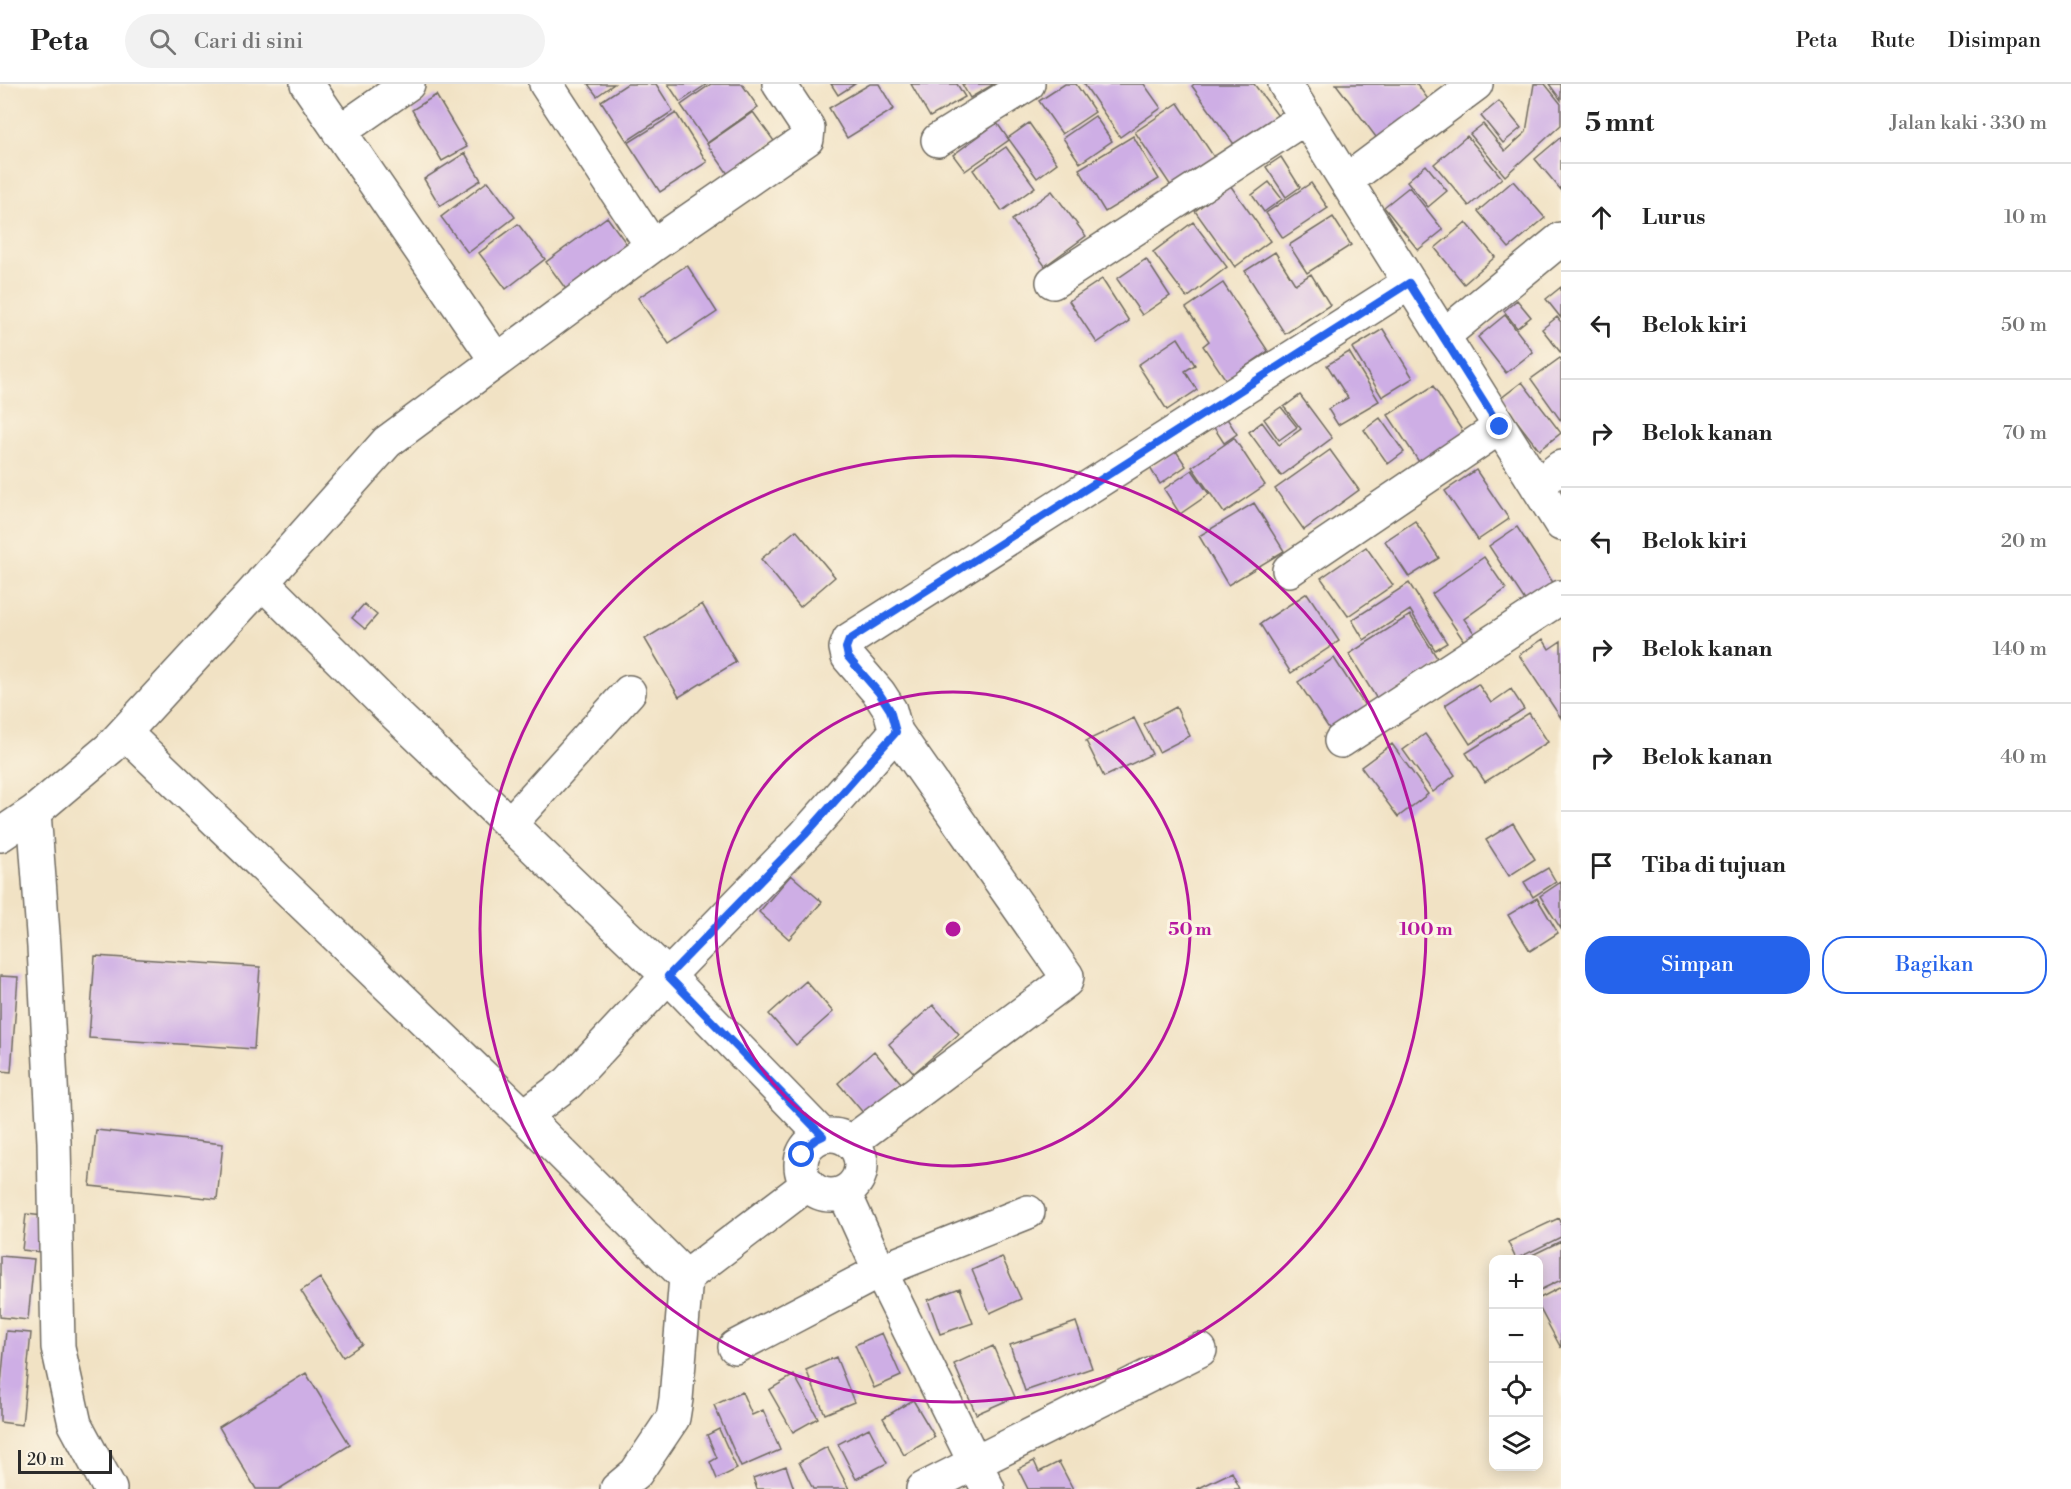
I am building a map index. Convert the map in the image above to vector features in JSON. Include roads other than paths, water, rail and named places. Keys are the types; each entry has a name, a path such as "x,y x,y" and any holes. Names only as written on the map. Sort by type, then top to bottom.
{"street":[{"path":"307,84 496,360"},
{"path":"339,132 408,84"},
{"path":"546,84 652,246"},
{"path":"0,835 34,812 125,733 387,442 652,246 807,139 808,128 779,84"},
{"path":"938,140 1028,84"},
{"path":"1285,84 1500,427 1549,476 1561,524"},
{"path":"1346,181 1476,84"},
{"path":"1053,282 1306,117"},
{"path":"1443,336 1561,240"},
{"path":"262,582 389,708 837,1139 861,1158 858,1178 853,1186 844,1192 825,1195 808,1184 801,1165 802,1155 807,1146 815,1139 837,1139 1057,988 1066,981 1067,976 896,732 890,710 879,693 848,657 846,648 849,640 1409,283"},
{"path":"1289,570 1500,427"},
{"path":"1341,741 1561,597"},
{"path":"510,824 629,692"},
{"path":"524,1116 568,1083 805,835 896,732"},
{"path":"125,733 524,1116 686,1277"},
{"path":"34,812 44,947 54,1142 58,1347 75,1424 110,1489"},
{"path":"617,1489 636,1473 673,1418 686,1277 808,1184"},
{"path":"844,1192 880,1271 981,1476"},
{"path":"735,1347 880,1271 1028,1212"},
{"path":"922,1489 981,1476 1200,1350"}]}
